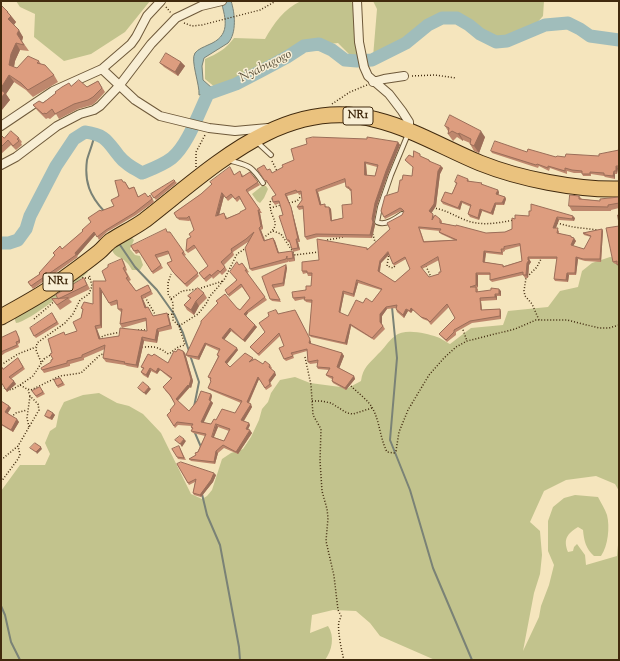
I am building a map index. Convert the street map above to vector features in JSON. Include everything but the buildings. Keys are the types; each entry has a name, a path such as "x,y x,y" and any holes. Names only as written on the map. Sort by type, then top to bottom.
{"highway":[{"name":"NR1","path":"1,317 48,290 116,238 143,221 198,178 253,140 287,124 324,115 345,114 378,120 439,144 480,163 528,178 568,186 602,190 619,189"}],"street":[{"path":"1,126 53,91 102,69 131,44 147,16 161,1"},
{"path":"1,165 16,157 57,126 100,106 119,86 151,44 176,18 201,6 221,1"},
{"path":"356,1 359,42 364,67 368,76 373,82 389,94 402,111 409,122 409,132"},
{"path":"102,69 135,100 160,116 209,128 235,131 287,124"},
{"path":"373,82 404,76"}],"lane":[{"path":"402,214 386,223 379,223 377,220 395,162 409,132"},
{"path":"253,140 271,155"},
{"path":"224,159 249,167 255,172 263,183"}],"path":[{"path":"216,21 246,15 260,10 276,1"},
{"path":"404,76 435,75 456,78"},
{"path":"324,115 332,104 350,92 373,82"},
{"path":"198,178 195,164 196,152 200,140 209,128"},
{"path":"271,155 271,160 277,172"},
{"path":"263,238 273,231 275,224 270,208 270,202 279,190"},
{"path":"270,208 296,200 306,194"},
{"path":"429,208 446,211 467,221 480,224 492,224 518,219"},
{"path":"553,222 574,227 602,230"},
{"path":"367,231 372,230 379,223"},
{"path":"372,230 375,242 382,242"},
{"path":"273,231 281,234 295,255 323,251"},
{"path":"324,246 325,241 345,237 347,235"},
{"path":"179,326 198,314 210,296 224,280 237,254 248,247"},
{"path":"389,249 387,266 393,268 395,267 397,260"},
{"path":"539,320 532,304 525,296 524,290 526,278 537,267 541,259"},
{"path":"424,263 434,282"},
{"path":"78,283 90,272"},
{"path":"140,346 161,349 166,354 169,354 185,345 179,326 173,320 174,314 167,289 171,274"},
{"path":"82,278 90,278"},
{"path":"171,299 182,291 198,289 224,280"},
{"path":"41,362 36,347 37,343 65,323 73,314 80,300 89,294 92,286"},
{"path":"34,319 62,294"},
{"path":"144,295 153,311 159,318 174,314"},
{"path":"351,386 372,408 377,420 382,442 387,452 394,453 396,451 399,432 408,410 429,375 456,347 467,341 515,329 539,320 567,320 599,328 608,328 619,325"},
{"path":"461,324 467,341"},
{"path":"133,331 147,330"},
{"path":"96,340 106,335 127,332"},
{"path":"1,365 18,354 36,347"},
{"path":"28,390 31,390 60,376 81,373 100,355 109,351"},
{"path":"1,387 11,390 20,385 32,376 47,356 54,354"},
{"path":"305,357 311,385 313,415 321,429 320,461 322,491 328,518 326,541 334,576 338,610 341,616 338,623 339,639 341,642 344,660"},
{"path":"1,460 18,446 36,416 39,406 30,396 28,390 20,385"},
{"path":"29,428 26,421 30,396"},
{"path":"312,401 331,403 347,413 353,414 372,408"},
{"path":"7,420 16,413 27,410"},
{"path":"1,482 20,455 18,446"}],"green space":[{"path":"16,1 150,1 125,32 91,54 64,61 34,37 35,14 20,7"},
{"path":"301,1 351,1 355,9 359,58 351,56 338,43 329,44 320,41 302,45 287,55 229,84 216,88 205,79 205,59 221,51 234,38 265,39 280,17 289,8"},
{"path":"373,1 544,1 543,16 536,24 507,39 496,40 483,33 470,22 458,15 441,14 425,21 404,43 373,57 377,9"},
{"path":"262,186 266,186 268,189 260,203 252,194"},
{"path":"129,236 134,240 130,249 135,255 140,256 143,265 140,270 132,270 124,260 114,254 112,249"},
{"path":"610,257 619,258 619,491 615,484 596,476 566,480 544,491 530,522 540,531 542,555 540,574 534,593 523,651 539,617 554,565 548,551 548,521 553,507 564,498 575,495 598,497 607,515 608,525 607,542 601,556 594,556 589,551 583,530 578,527 567,537 566,544 568,552 573,551 577,544 585,555 586,565 617,556 619,534 619,660 435,660 380,636 370,623 356,611 333,610 312,615 310,633 328,626 330,630 332,643 325,660 1,660 1,491 20,465 45,465 50,454 45,443 50,431 56,427 59,412 64,402 83,395 99,393 117,403 129,406 143,414 161,433 191,494 202,499 212,490 222,459 231,453 243,449 251,437 259,420 262,409 268,402 271,393 280,380 295,377 310,383 348,388 361,381 363,372 367,366 390,340 399,334 409,332 427,334 450,344 471,328 503,325 508,311 548,307 560,291 578,287 582,271 592,263"},
{"path":"83,271 88,272 64,293 31,316 16,323 14,317"}],"water":[{"path":"221,1 231,1 234,17 233,34 228,43 204,58 202,66 203,80 212,88 208,94 199,95 194,67 194,56 198,50 215,41 224,32 225,21"}],"waterway":[{"name":"Nyabugogo","path":"1,243 9,243 18,240 26,229 30,216 56,166 74,139 85,132 102,137 129,166 142,173 150,170 169,160 178,152 193,128 208,94 236,84 287,57 304,46 319,44 332,50 345,60 372,60 406,43 428,25 442,18 457,18 480,34 496,42 507,41 545,25 568,23 590,36 619,40"},
{"path":"95,133 87,160 86,175 89,188 95,200 104,211"},
{"path":"118,242 135,267 157,290 174,314 183,333 189,351"},
{"path":"392,307 397,358 390,440 410,490 433,568 472,660"},
{"path":"190,355 199,382 194,407"},
{"path":"195,433 201,447"},
{"path":"202,494 207,515 220,545 239,647 240,660"},
{"path":"1,606 5,615 11,642 20,660"}]}
